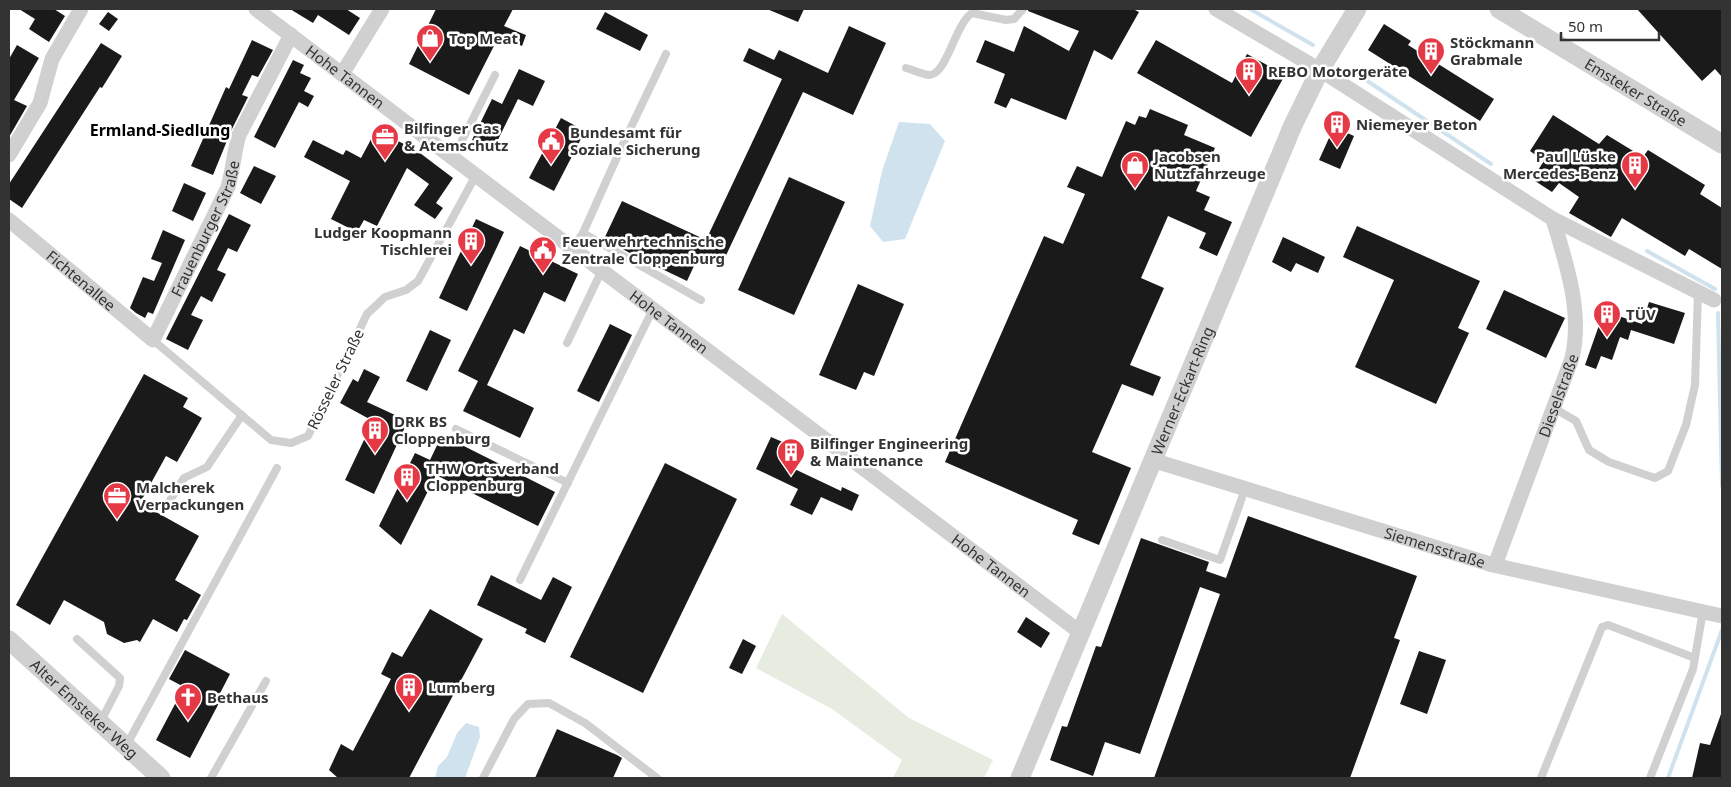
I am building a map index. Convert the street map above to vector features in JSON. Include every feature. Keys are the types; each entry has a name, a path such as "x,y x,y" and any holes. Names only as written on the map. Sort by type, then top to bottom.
{"street":[{"path":"9,155 40,103 52,59 82,9"},
{"name":"Hohe Tannen","path":"256,9 1082,633"},
{"path":"342,74 382,9"},
{"path":"1216,9 1320,70 1553,219 1714,300"},
{"name":"Werner-Eckart-Ring","path":"1020,778 1293,125 1320,70 1357,9"},
{"name":"Emsteker Straße","path":"1499,9 1722,144"},
{"name":"Frauenburger Straße","path":"153,340 228,187 233,172 234,152 239,135 291,35"},
{"name":"Dieselstraße","path":"1495,565 1552,406 1572,358 1576,340 1572,294 1553,219"},
{"name":"Fichtenallee","path":"9,220 153,340"},
{"name":"Siemensstraße","path":"1152,460 1495,565 1722,616"},
{"name":"Alter Emsteker Weg","path":"9,640 124,745 156,777"}],"lane":[{"path":"906,68 929,75 938,72 966,16 972,13 1006,20 1014,19 1023,9"},
{"path":"572,248 583,233 666,54"},
{"path":"453,158 495,75"},
{"name":"Rösseler Straße","path":"153,340 272,440 291,443 308,436 367,314 385,297 406,290 418,281 476,175"},
{"path":"583,233 701,300"},
{"path":"567,343 602,270"},
{"path":"1552,406 1576,421 1589,450 1610,462 1654,478 1668,471 1686,425 1695,385 1698,292"},
{"path":"520,580 653,309"},
{"path":"166,505 184,478 207,467 242,415"},
{"path":"456,429 568,483"},
{"path":"124,745 136,728 277,468"},
{"path":"1162,540 1220,560 1245,489"},
{"path":"1650,778 1694,669 1703,611"},
{"path":"1542,778 1602,626 1608,625 1695,658"},
{"path":"77,639 120,678 119,686 100,723"},
{"path":"211,778 266,681"},
{"path":"483,778 514,719 528,704 549,703 585,723 657,778"}],"shaded area":[{"path":"782,614 909,718 993,760 984,778 893,778 902,760 832,709 756,668"}],"water":[{"path":"899,122 930,124 945,141 905,239 883,242 870,226 882,171"},
{"path":"466,723 479,727 480,737 465,778 435,778 438,766 447,757 457,733"}],"building":[{"path":"19,9 54,9 65,16 49,42 29,29 35,19"},
{"path":"290,9 346,9 360,18 349,35 318,15 313,23"},
{"path":"436,9 513,9 504,26 526,35 522,46 499,36 469,95 409,64"},
{"path":"767,9 804,9 798,22"},
{"path":"1028,9 1133,9 1139,12 1112,60 1094,50 1066,120 1011,98 1006,108 994,103 1005,74 976,62 985,40 1014,52 1024,26 1069,51 1079,31 1028,11"},
{"path":"1637,9 1722,9 1722,77 1715,69 1702,81"},
{"path":"108,12 118,19 109,31 99,24"},
{"path":"605,12 648,35 640,51 596,29"},
{"name":"Stöckmann Grabmale","path":"1384,24 1411,41 1408,45 1494,99 1480,121 1368,50"},
{"path":"849,26 886,43 853,115 803,92 721,266 699,255 687,281 604,239 622,201 706,240 782,79 743,61 749,48 774,60 779,50 828,73"},
{"path":"252,40 273,50 258,77 252,75 242,95 248,97 231,131 213,175 191,166 226,87 229,89"},
{"path":"1156,40 1232,83 1247,54 1285,75 1251,137 1137,73"},
{"path":"101,43 122,56 22,208 9,199 9,184"},
{"path":"17,45 39,58 14,100 27,106 9,137 9,59"},
{"path":"293,60 304,65 300,73 311,78 304,91 314,96 308,107 299,102 275,148 254,137"},
{"path":"519,69 545,81 533,106 518,99 493,150 472,140 492,99 502,104"},
{"path":"1150,109 1188,125 1184,135 1215,148 1196,191 1210,197 1204,210 1232,222 1217,256 1199,248 1206,233 1168,216 1141,278 1164,288 1130,365 1161,377 1153,396 1122,384 1092,452 1131,468 1099,545 1072,534 1078,520 945,462 1044,236 1063,244 1085,194 1067,187 1077,166 1102,177 1126,121 1135,125 1139,116 1146,118"},
{"name":"Paul Lüske Mercedes-Benz","path":"1553,115 1599,144 1607,135 1643,157 1648,150 1705,185 1700,194 1722,208 1722,269 1689,249 1685,256 1622,218 1611,237 1569,213 1579,197 1559,183 1552,192 1532,179 1544,161 1530,151"},
{"path":"561,118 585,131 554,191 529,178"},
{"name":"Niemeyer Beton","path":"1334,127 1354,136 1340,169 1319,160"},
{"path":"376,130 416,150 453,178 436,203 443,208 435,219 414,205 429,184 407,168 377,226 364,220 357,232 331,219 350,181 304,157 313,140 343,155 346,150 361,158"},
{"path":"254,166 276,176 261,204 240,193"},
{"path":"789,177 845,202 794,315 738,290"},
{"path":"184,183 206,193 193,221 172,211"},
{"path":"229,214 251,225 237,252 228,248 217,270 226,274 212,302 201,296 191,315 203,320 188,350 166,339"},
{"name":"Ludger Koopmann Tischlerei","path":"476,219 504,232 467,311 439,298"},
{"path":"1357,226 1480,281 1458,328 1469,333 1436,404 1355,367 1394,280 1343,257"},
{"path":"163,230 185,240 153,314 148,312 145,318 130,308 143,277 154,281 162,263 151,259"},
{"path":"1283,237 1325,257 1318,273 1296,263 1291,272 1272,262"},
{"path":"520,246 578,274 565,302 544,292 524,334 514,329 487,385 534,408 520,438 463,411 478,381 458,371"},
{"path":"858,284 904,304 874,376 864,372 856,390 819,375"},
{"path":"1504,290 1565,318 1546,358 1486,329"},
{"path":"1649,302 1685,313 1674,344 1631,330 1628,340 1620,337 1612,360 1601,356 1596,369 1585,365 1604,311 1642,324"},
{"path":"610,324 632,335 599,402 577,391"},
{"path":"430,330 451,340 427,391 406,381"},
{"name":"DRK BS Cloppenburg","path":"364,369 380,377 367,402 408,421 374,494 345,480 373,421 340,403 353,379 358,382"},
{"name":"Malcherek Verpackungen","path":"144,374 188,398 183,407 202,418 177,462 166,456 140,503 199,536 175,580 201,595 187,620 184,619 177,632 153,619 140,642 137,640 124,643 107,634 104,622 64,600 50,625 16,605"},
{"path":"442,435 555,492 538,526 436,475 401,545 379,526 415,453 430,460"},
{"name":"Bilfinger Engineering & Maintenance","path":"771,437 792,446 784,464 841,491 842,487 859,495 852,511 821,497 812,515 790,505 798,489 756,469"},
{"path":"665,463 737,499 643,693 570,657"},
{"path":"1248,516 1417,576 1394,638 1400,640 1350,778 1154,778 1220,594 1200,587 1140,754 1105,742 1093,776 1050,760 1062,726 1067,727 1096,646 1101,647 1141,538 1209,562 1206,571 1226,578"},
{"path":"491,575 541,600 553,577 572,587 545,643 525,633 527,629 477,605"},
{"name":"Lumberg","path":"430,609 483,639 409,778 338,778 329,770 341,744 353,751 391,679 381,674 392,652 402,657"},
{"path":"1026,617 1050,633 1041,648 1017,632"},
{"path":"743,639 756,646 742,674 729,668"},
{"name":"Bethaus","path":"185,650 230,674 216,701 219,703 190,758 156,740 184,687 169,679"},
{"path":"1419,651 1446,660 1427,714 1400,704"},
{"path":"1721,714 1722,778 1692,778 1700,743 1710,745"},
{"path":"557,729 622,758 613,778 535,778"}],"waterway":[{"path":"1250,9 1313,45"},
{"path":"1351,70 1491,164"},
{"path":"1647,251 1715,289"},
{"path":"1718,313 1722,486"},
{"path":"1668,778 1722,630"}],"place":[{"name":"Top Meat","path":"430,62"},
{"name":"Stöckmann Grabmale","path":"1431,75"},
{"name":"REBO Motorgeräte","path":"1249,95"},
{"name":"Niemeyer Beton","path":"1337,148"},
{"name":"Bilfinger Gas & Atemschutz","path":"385,161"},
{"name":"Bundesamt für Soziale Sicherung","path":"551,165"},
{"name":"Jacobsen Nutzfahrzeuge","path":"1135,189"},
{"name":"Paul Lüske Mercedes-Benz","path":"1635,189"},
{"name":"Ludger Koopmann Tischlerei","path":"471,265"},
{"name":"Feuerwehrtechnische Zentrale Cloppenburg","path":"543,274"},
{"name":"TÜV","path":"1607,338"},
{"name":"DRK BS Cloppenburg","path":"375,454"},
{"name":"Bilfinger Engineering & Maintenance","path":"791,476"},
{"name":"THW Ortsverband Cloppenburg","path":"407,501"},
{"name":"Malcherek Verpackungen","path":"117,520"},
{"name":"Lumberg","path":"409,711"},
{"name":"Bethaus","path":"188,721"}],"district":[{"name":"Ermland-Siedlung","path":"160,130"}]}
